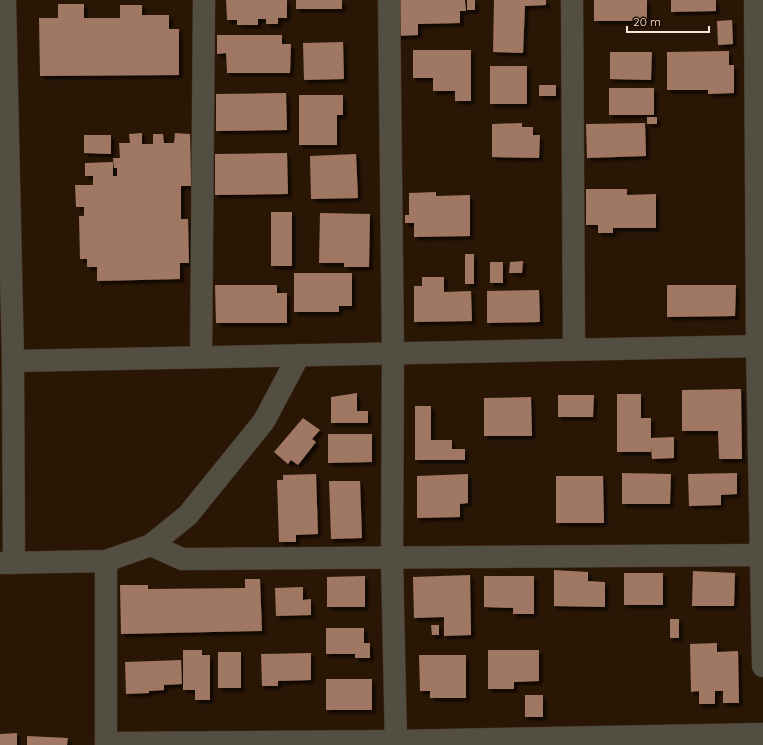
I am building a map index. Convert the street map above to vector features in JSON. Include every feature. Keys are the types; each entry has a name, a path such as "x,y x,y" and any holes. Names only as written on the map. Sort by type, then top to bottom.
{"street":[{"path":"6,0 13,361 7,563 106,561 151,545 188,515 264,421 300,355"},
{"path":"201,357 204,0"},
{"path":"389,0 393,353 392,558 396,743"},
{"path":"572,0 574,350"},
{"path":"755,0 763,666"},
{"path":"13,361 760,346"},
{"path":"151,545 182,559 762,554"},
{"path":"106,561 106,744 396,743 763,734"}],"building":[{"path":"226,0 287,0 287,18 278,18 278,24 266,24 266,19 258,19 258,25 237,25 237,20 227,20"},
{"path":"296,0 342,0 342,9 296,9"},
{"path":"394,0 465,0 466,11 460,11 460,23 418,24 418,35 396,36"},
{"path":"467,0 475,0 475,10 467,10"},
{"path":"494,0 546,0 546,5 525,6 523,53 493,52"},
{"path":"594,0 647,0 647,21 594,21"},
{"path":"671,0 716,0 716,11 671,12"},
{"path":"58,4 84,4 84,18 120,18 120,5 142,5 142,15 169,15 169,29 179,29 179,75 40,76 39,18 58,18"},
{"path":"732,20 733,44 718,45 717,21"},
{"path":"217,35 282,35 282,44 291,44 290,73 227,73 226,53 217,54"},
{"path":"343,42 344,79 304,80 303,43"},
{"path":"413,50 471,50 471,101 455,101 455,91 433,91 433,78 413,78"},
{"path":"729,51 729,65 734,65 734,93 708,94 708,90 667,90 667,52"},
{"path":"610,52 652,52 651,80 610,79"},
{"path":"490,66 527,66 527,104 490,104"},
{"path":"539,85 556,85 556,96 539,96"},
{"path":"609,88 654,88 654,115 609,115"},
{"path":"286,93 287,130 216,131 216,94"},
{"path":"299,95 343,95 343,115 337,115 337,145 299,145"},
{"path":"647,117 657,117 657,124 647,124"},
{"path":"522,123 522,127 533,127 533,135 540,135 539,158 492,157 492,124"},
{"path":"645,123 646,156 587,158 586,124"},
{"path":"142,133 142,144 153,144 153,134 163,134 164,143 174,143 175,133 190,134 191,186 181,186 181,219 188,219 189,263 180,263 180,279 97,281 97,267 87,267 87,259 80,259 79,216 84,216 84,207 76,207 75,185 93,185 93,176 85,176 85,163 113,162 113,176 117,176 117,168 114,168 113,158 120,158 119,143 130,143 129,134"},
{"path":"84,135 111,135 111,154 84,153"},
{"path":"287,153 288,194 215,195 215,154"},
{"path":"356,154 358,198 311,199 310,156"},
{"path":"586,189 627,189 627,195 656,194 656,228 613,228 613,233 598,233 598,225 586,225"},
{"path":"436,192 436,196 470,195 470,236 414,237 414,223 405,223 405,215 409,215 409,193"},
{"path":"271,212 292,212 292,266 271,266"},
{"path":"320,213 370,214 369,267 344,267 344,263 319,263"},
{"path":"465,254 474,254 474,284 465,284"},
{"path":"523,261 522,273 509,273 510,262"},
{"path":"490,262 503,262 503,283 490,283"},
{"path":"294,273 352,273 352,306 339,306 339,312 294,312"},
{"path":"422,277 444,277 444,292 471,291 472,321 414,322 414,286 422,286"},
{"path":"215,285 277,285 277,293 287,293 287,323 216,323"},
{"path":"667,285 736,285 735,316 667,317"},
{"path":"539,290 540,322 487,323 487,291"},
{"path":"741,389 742,459 719,459 718,431 682,431 682,390"},
{"path":"357,393 357,411 368,411 368,423 331,423 331,397"},
{"path":"617,394 641,394 641,418 651,418 651,438 674,437 674,458 652,459 651,446 651,452 617,452"},
{"path":"558,395 594,395 593,417 558,417"},
{"path":"531,397 532,436 484,436 484,398"},
{"path":"415,406 431,406 431,440 452,440 452,449 465,449 465,460 415,460"},
{"path":"303,418 320,430 312,439 316,442 298,465 291,460 288,464 274,452"},
{"path":"328,434 372,434 372,462 328,463"},
{"path":"622,473 671,474 670,504 622,504"},
{"path":"737,473 737,494 721,495 721,505 689,506 688,474"},
{"path":"316,474 318,534 296,535 296,542 279,542 277,480 283,480 283,475"},
{"path":"468,474 468,503 460,504 460,517 417,518 417,476"},
{"path":"556,476 603,476 604,523 556,523"},
{"path":"329,481 360,481 362,538 331,539"},
{"path":"554,570 588,572 588,581 605,582 605,607 554,606"},
{"path":"693,571 735,573 734,606 692,606"},
{"path":"624,573 663,573 663,605 624,605"},
{"path":"470,575 471,635 444,636 444,617 414,618 413,577"},
{"path":"365,576 365,607 327,607 327,577"},
{"path":"484,576 534,576 534,614 513,614 513,608 484,607"},
{"path":"245,579 260,579 262,631 121,634 120,585 148,585 148,589 245,588"},
{"path":"303,587 303,600 311,599 311,615 276,616 275,588"},
{"path":"670,619 679,619 679,638 670,638"},
{"path":"431,625 439,625 439,635 432,635"},
{"path":"326,628 364,628 364,643 370,643 370,658 355,658 355,654 326,654"},
{"path":"717,643 717,652 738,651 739,703 723,703 723,691 715,691 715,704 699,704 699,691 691,692 690,644"},
{"path":"183,650 202,650 202,655 210,655 210,700 195,700 195,690 183,690"},
{"path":"488,650 539,650 539,681 514,682 514,689 488,689"},
{"path":"218,652 241,652 241,688 218,688"},
{"path":"311,653 311,680 278,681 278,686 262,686 261,654"},
{"path":"419,655 466,655 466,698 430,698 430,691 420,691"},
{"path":"181,660 182,684 164,685 164,690 149,691 149,693 126,694 125,662"},
{"path":"326,679 372,679 372,710 326,710"},
{"path":"525,695 543,695 543,717 525,717"},
{"path":"17,733 17,745 0,745 0,734"},
{"path":"27,736 68,738 67,745 27,745"}]}
